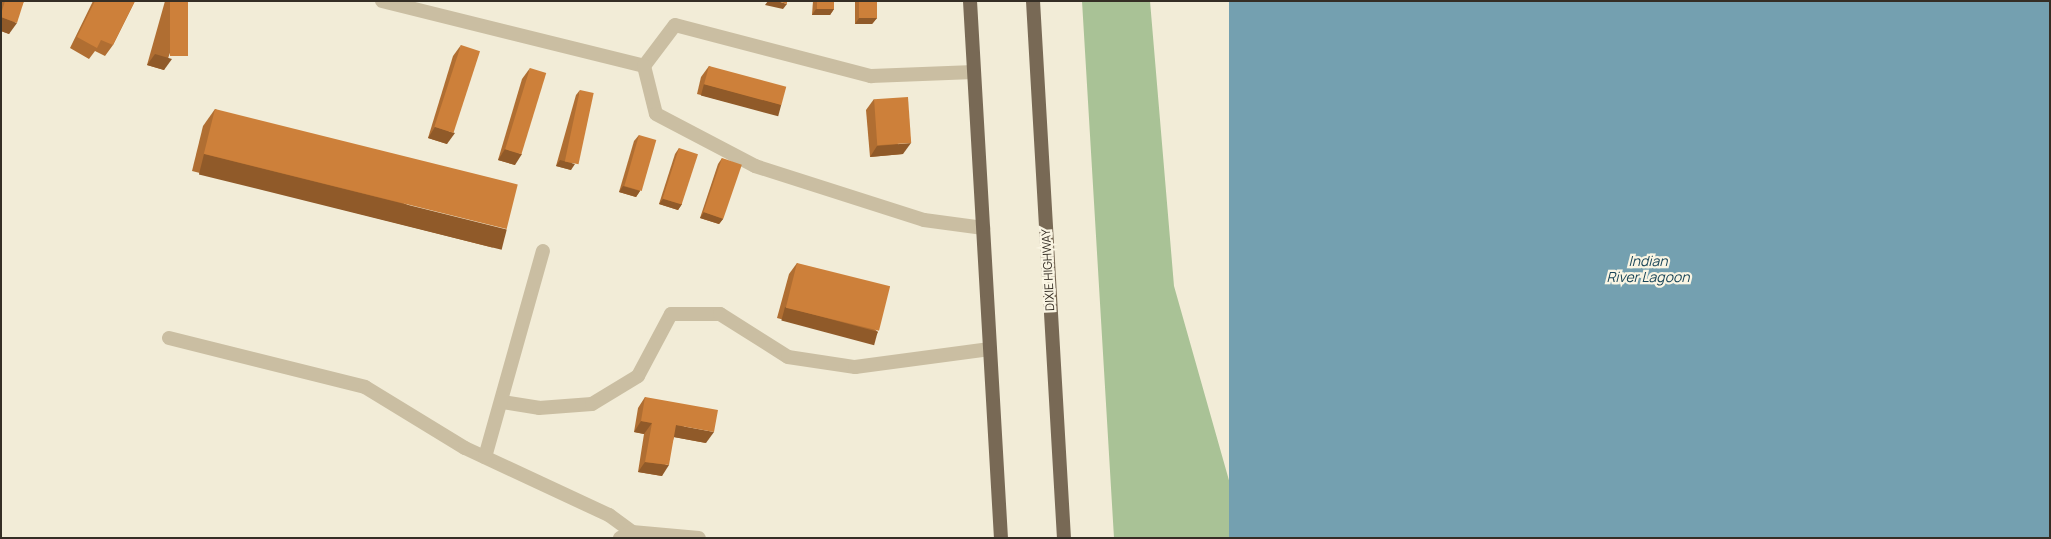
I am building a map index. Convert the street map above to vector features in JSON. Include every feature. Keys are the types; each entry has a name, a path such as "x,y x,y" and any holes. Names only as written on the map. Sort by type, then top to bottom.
{"main road":[{"path":"970,1 1001,538"},
{"name":"DIXIE HIGHWAY","path":"1032,1 1064,538"}],"street":[{"path":"382,1 644,66"},
{"path":"644,66 675,25 871,76 974,72"},
{"path":"644,66 656,114 755,166 924,220 983,228"},
{"path":"486,457 542,251"},
{"path":"502,402 539,408 592,404 638,376 671,314 720,314 788,357 855,367 990,348"},
{"path":"169,338 365,387 486,457 609,515 626,535 699,538"}],"green space":[{"path":"1082,1 1150,1 1174,286 1232,491 1240,538 1114,538"}],"water":[{"name":"Indian River Lagoon","path":"1229,1 2050,1 2050,538 1229,538"}],"building":[{"path":"5,1 24,1 17,23 1,17"},
{"path":"95,1 135,1 113,45 101,40 97,48 77,37"},
{"path":"170,1 188,1 188,56 170,56"},
{"path":"817,1 834,1 834,9 817,9"},
{"path":"859,1 877,1 877,18 859,18"},
{"path":"461,45 480,51 453,133 434,127"},
{"path":"709,66 786,87 781,105 704,84"},
{"path":"530,68 546,73 521,154 505,149"},
{"path":"580,90 594,93 579,164 565,161"},
{"path":"908,97 911,143 877,145 874,99"},
{"path":"215,109 518,184 507,229 204,154"},
{"path":"639,135 656,140 642,191 624,186"},
{"path":"679,148 698,154 682,205 663,198"},
{"path":"722,158 742,165 723,219 703,212"},
{"path":"797,263 890,286 879,331 786,308"},
{"path":"645,397 718,410 714,432 676,425 669,465 645,462 652,423 641,421"}]}
